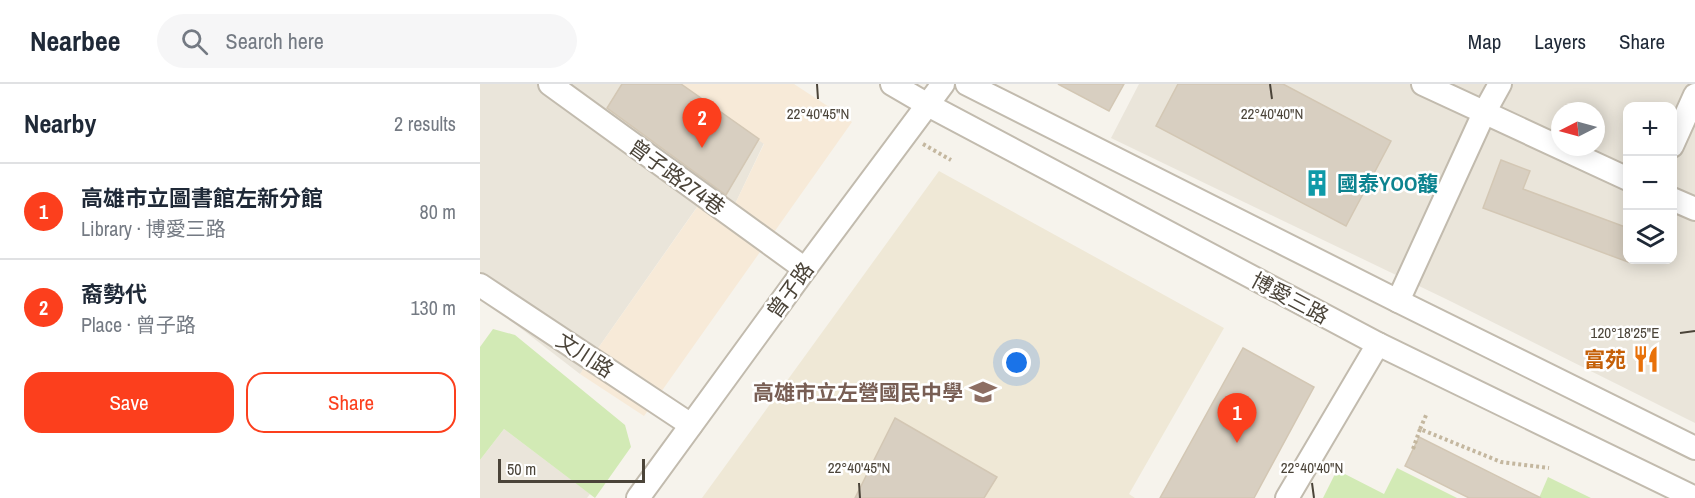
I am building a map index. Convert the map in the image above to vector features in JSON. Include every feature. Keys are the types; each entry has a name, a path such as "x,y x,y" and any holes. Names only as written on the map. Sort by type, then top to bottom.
{"street":[{"name":"曾子路274巷","path":"550,84 805,269"},
{"name":"博愛三路","path":"892,84 1378,344 1695,498"},
{"name":"曾子路","path":"638,498 943,84"},
{"path":"967,84 1398,302 1695,448"},
{"path":"1423,84 1623,177"},
{"path":"1398,302 1484,113 1500,84"},
{"path":"1677,135 1695,95"},
{"path":"1677,201 1695,209"},
{"name":"文川路","path":"483,295 691,425"},
{"path":"1287,498 1378,344"}],"path":[{"path":"1413,449 1427,413"},
{"path":"1420,429 1501,462 1549,468"}],"shaded area":[{"path":"480,84 680,84 764,143 735,204 721,223 697,207 580,374 480,297"},
{"path":"680,84 794,84 852,122 644,416 580,374 698,206 722,223 735,204 764,144"},
{"path":"1139,84 1695,84 1695,423 1446,299 1111,138"},
{"name":"高雄市立左營國民中學","path":"939,171 1224,328 1129,494 1135,498 702,498"},
{"path":"504,429 590,494 587,498 480,498 480,460"}],"green space":[{"path":"493,329 515,335 625,425 631,447 595,498 504,429 480,460 480,347"},
{"path":"1397,468 1457,498 1323,498 1337,470 1384,494"},
{"path":"1548,477 1591,498 1539,498"}],"building":[{"path":"622,84 681,84 759,139 726,195 607,108"},
{"path":"1058,84 1124,84 1109,111"},
{"name":"國泰YOO馥","path":"1178,84 1283,84 1391,141 1346,226 1156,126"},
{"path":"1501,160 1530,171 1523,189 1623,226 1623,260 1483,208"},
{"path":"1243,348 1314,387 1254,498 1160,498"},
{"path":"895,418 997,477 984,498 855,498"},
{"path":"1419,437 1541,498 1469,498 1405,466"}],"place":[{"name":"裔勢代","path":"702,148"},
{"name":"國泰YOO馥","path":"1317,183"},
{"name":"富苑","path":"1646,359"},
{"name":"高雄市立左營國民中學","path":"983,392"},
{"name":"高雄市立圖書館左新分館","path":"1237,443"}]}
